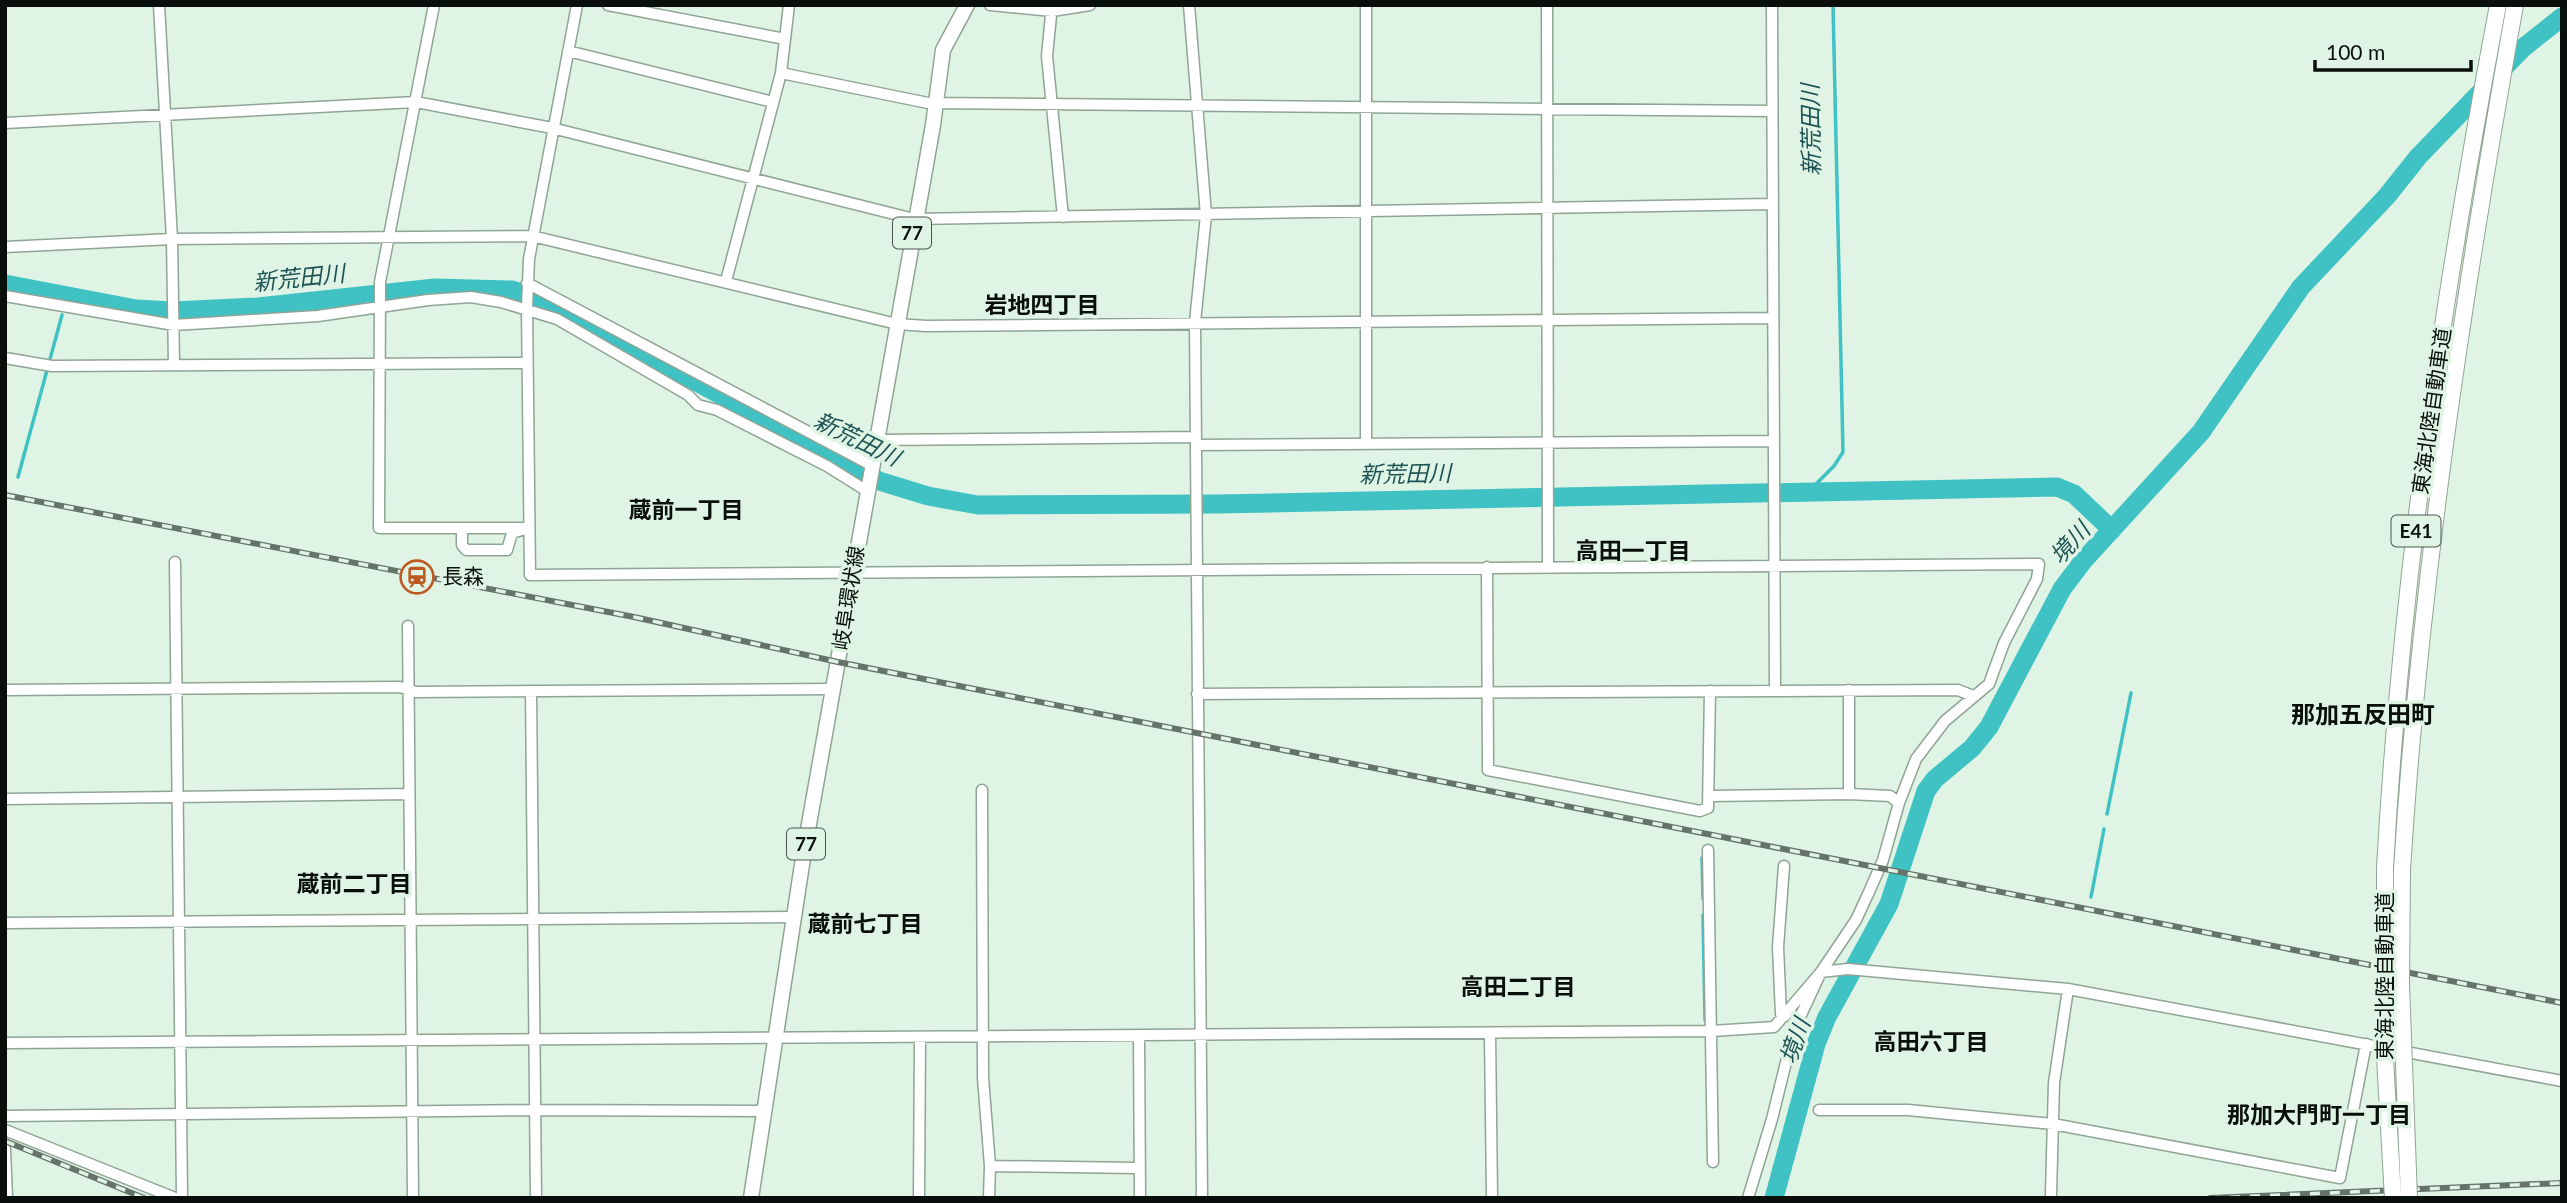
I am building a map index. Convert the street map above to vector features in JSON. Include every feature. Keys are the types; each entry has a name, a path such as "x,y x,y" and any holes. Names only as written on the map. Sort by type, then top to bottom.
{"highway":[{"name":"東海北陸自動車道","path":"2393,1198 2385,1058 2385,868 2392,749 2404,626 2439,360 2515,5"},
{"name":"東海北陸自動車道","path":"2409,1198 2401,985 2402,870 2420,630 2497,10"}],"main road":[{"name":"岐阜環状線","path":"751,1198 794,917 943,50 967,5"}],"street":[{"path":"159,5 172,239 174,364"},
{"path":"435,5 380,282 379,527 528,527"},
{"path":"577,5 552,128 527,285 530,575 2039,564 2037,579 2004,643 1989,684 1945,721 1916,759 1899,803 1883,860 1869,892 1794,1030 1772,1119 1748,1198"},
{"path":"608,5 785,39"},
{"path":"726,281 781,73 789,5"},
{"path":"990,5 1052,8 1090,5"},
{"path":"1189,5 1206,215 1195,322 1202,1198"},
{"path":"1366,5 1364,212 1367,444"},
{"path":"1547,5 1548,567"},
{"path":"1772,5 1775,691"},
{"path":"1052,8 1046,46 1063,217"},
{"path":"568,51 773,102"},
{"path":"781,73 936,103 1772,111"},
{"path":"5,123 416,102 552,128 915,219 1772,204"},
{"path":"5,247 172,239 533,236 897,324 1772,318"},
{"path":"527,285 871,466"},
{"path":"5,296 174,323 378,308 428,300 471,298 501,302 557,319 669,384 698,405 717,410 827,466 867,491"},
{"path":"5,358 52,366 527,363"},
{"path":"877,440 1367,444 1772,442"},
{"path":"462,527 462,545 466,550 507,550 512,533 528,527"},
{"path":"175,562 182,1198"},
{"path":"1487,567 1488,770 1700,811 1708,808 1710,796 1710,691"},
{"path":"408,626 413,1198"},
{"path":"5,690 400,687 408,690 531,691 833,690"},
{"path":"1197,694 1958,690 1973,696"},
{"path":"531,691 536,1198"},
{"path":"1849,691 1849,794"},
{"path":"982,790 984,1038 989,1198"},
{"path":"5,799 409,794"},
{"path":"1710,796 1849,794 1890,796 1899,803"},
{"path":"1708,850 1713,1162"},
{"path":"1784,866 1778,947 1781,1014 1785,1016"},
{"path":"5,923 794,917"},
{"path":"5,1044 1712,1031 1774,1027 1827,971 1874,971 2068,989 2562,1080"},
{"path":"2050,1194 2058,1044 2068,989"},
{"path":"1490,1033 1492,1198"},
{"path":"1139,1036 1140,1198"},
{"path":"919,1198 920,1038"},
{"path":"1818,1111 1908,1110 2053,1124 2340,1178 2366,1044"},
{"path":"5,1116 534,1110 764,1111"},
{"path":"5,1129 175,1198"},
{"path":"5,1149 7,1198"},
{"path":"990,1166 1139,1168"}],"waterway":[{"name":"新荒田川","path":"1808,492 1834,466 1843,452 1833,5"},
{"name":"境川","path":"1774,1198 1816,1044 1827,1017 1889,904 1926,791 1935,779 1972,748 1989,727 2062,589 2083,561 2201,432 2301,287 2387,196 2418,157 2523,48 2562,17"},
{"name":"新荒田川","path":"5,284 136,309 173,311 258,307 435,288 512,290 553,304 879,481 928,496 978,505 1217,504 2057,487 2074,494 2112,530"},
{"path":"18,477 62,315"},
{"path":"2107,814 2131,693"},
{"path":"2091,897 2104,829"},
{"path":"1702,858 1703,899"},
{"path":"1703,915 1705,1020"}],"railway":[{"path":"5,495 634,617 838,662 2562,1003"},
{"path":"5,1141 144,1198"},
{"path":"2210,1198 2562,1183"}],"place":[{"name":"長森","path":"417,577"}],"district":[{"name":"岩地四丁目","path":"1042,305"},
{"name":"蔵前一丁目","path":"686,510"},
{"name":"高田一丁目","path":"1633,551"},
{"name":"那加五反田町","path":"2363,715"},
{"name":"蔵前二丁目","path":"354,884"},
{"name":"蔵前七丁目","path":"865,924"},
{"name":"高田二丁目","path":"1518,987"},
{"name":"高田六丁目","path":"1931,1042"},
{"name":"那加大門町一丁目","path":"2319,1115"}]}
